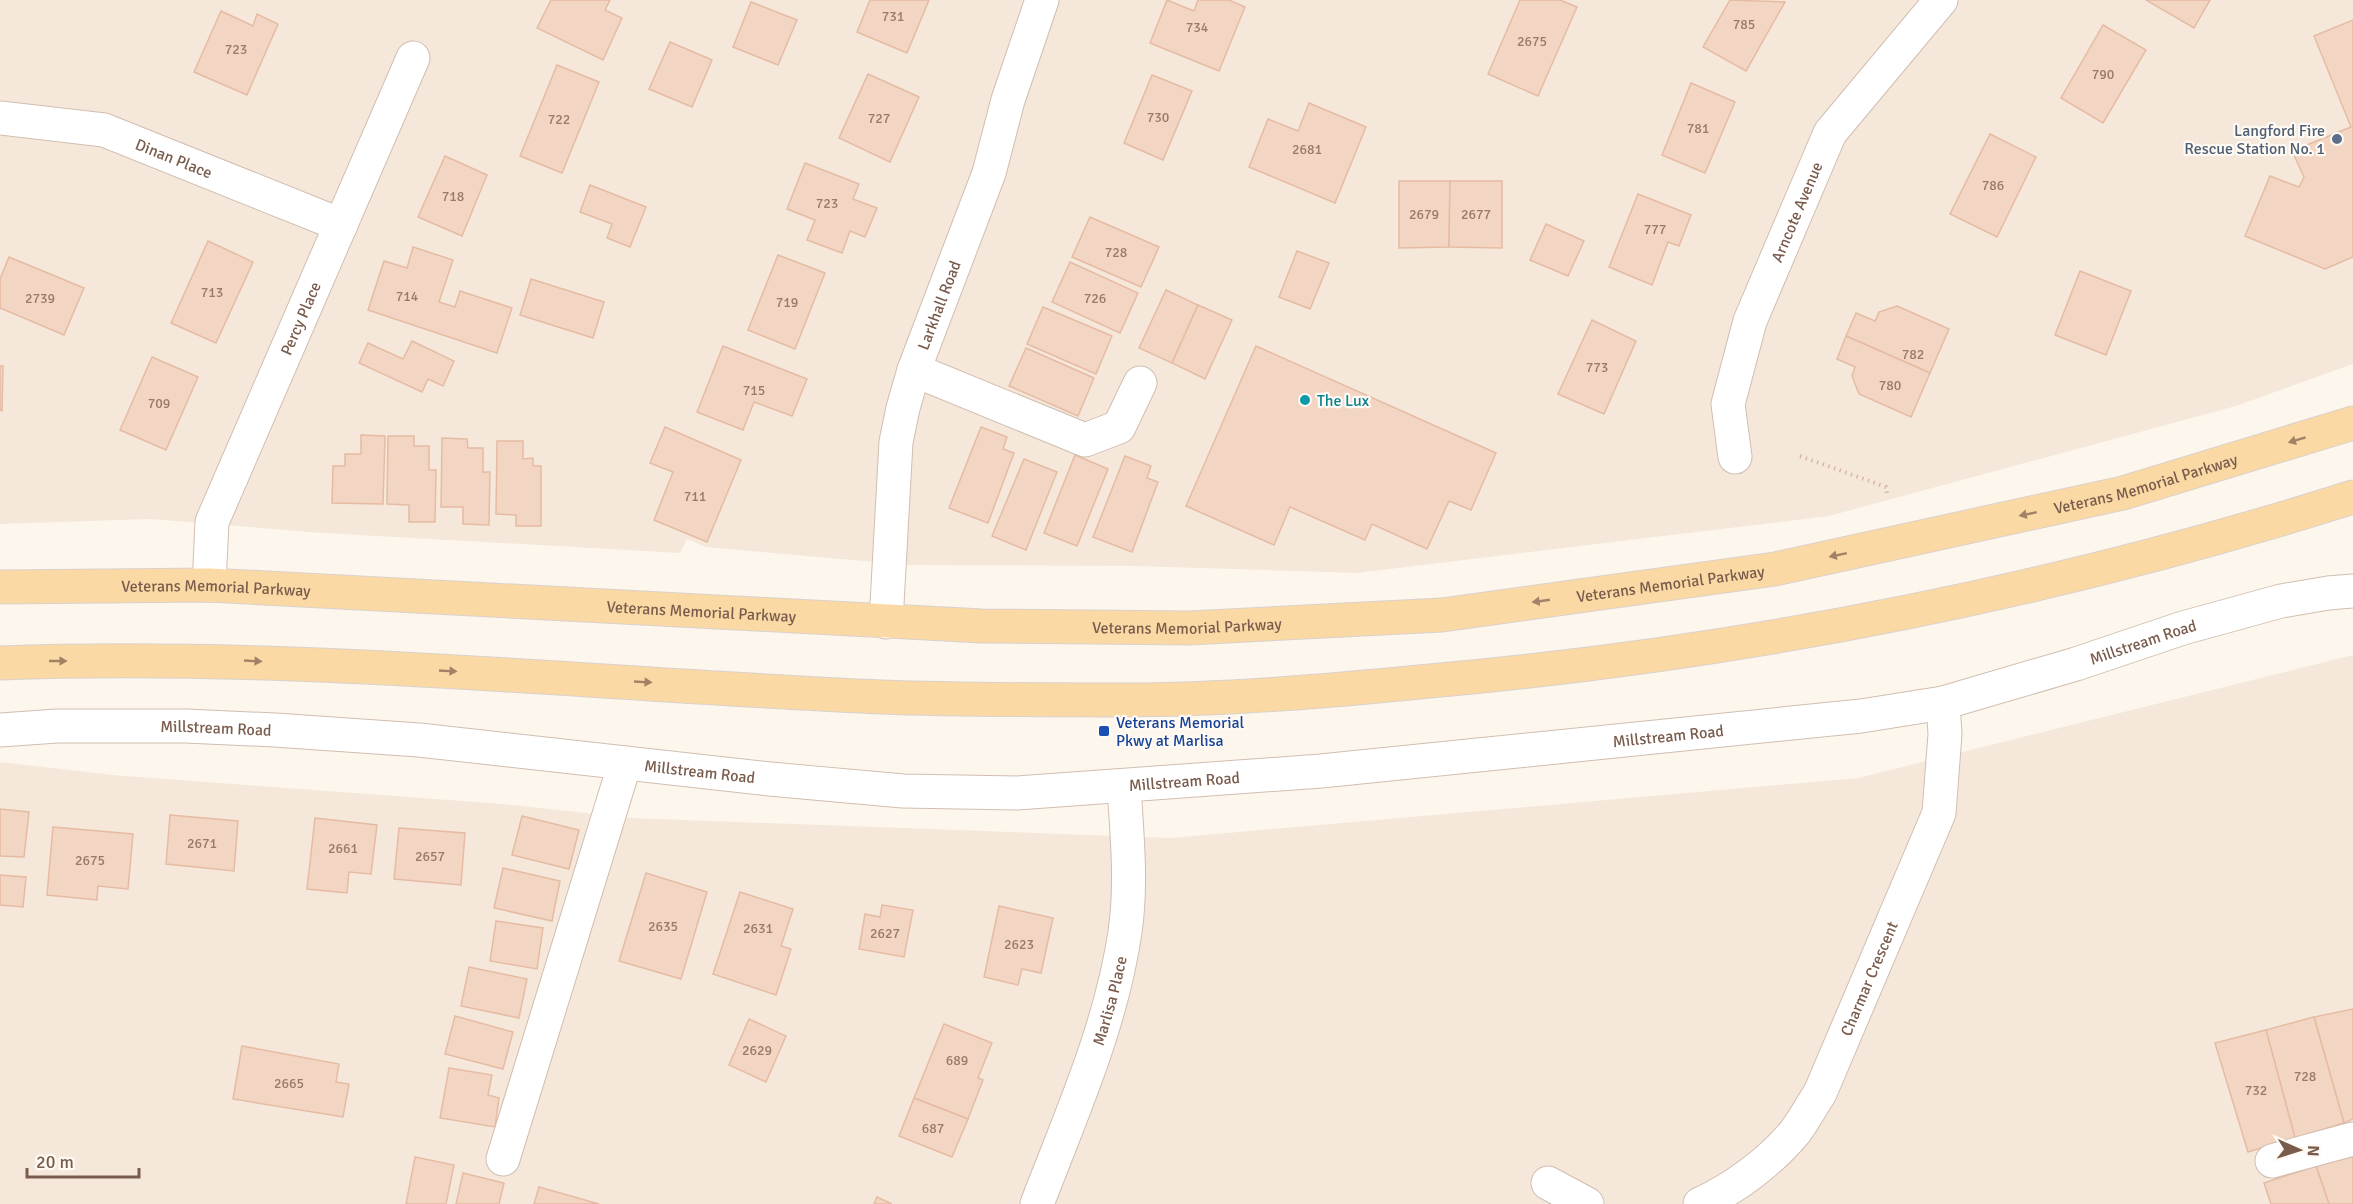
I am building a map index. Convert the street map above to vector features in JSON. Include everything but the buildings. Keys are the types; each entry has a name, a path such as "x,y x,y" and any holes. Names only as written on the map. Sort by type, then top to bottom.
{"main road":[{"name":"Veterans Memorial Parkway","path":"0,587 209,585 982,626 1189,628 1453,613 1775,569 2123,493 2353,423"},
{"path":"0,663 236,660 885,697 1127,700 1319,692 1526,673 1710,648 1906,614 2095,572 2282,520 2353,497"}],"street":[{"name":"Larkhall Road","path":"886,622 896,442 914,370 989,173 1008,100 1042,0"},
{"name":"Arncote Avenue","path":"1735,457 1728,404 1750,321 1830,133 1941,0"},
{"name":"Percy Place","path":"209,585 212,522 413,58"},
{"name":"Dinan Place","path":"0,118 104,130 340,225"},
{"path":"914,370 1085,440 1119,427 1140,382"},
{"name":"Millstream Road","path":"0,730 57,726 186,726 275,730 419,740 903,791 1017,793 1124,787 1321,771 1686,735 1861,716 1943,703 2281,600 2328,592 2353,591"},
{"name":"Charmar Crescent","path":"1700,1204 1714,1198 1753,1173 1795,1132 1820,1093 1939,813 1945,734 1943,703"},
{"path":"503,1159 626,763"},
{"name":"Marlisa Place","path":"1036,1204 1101,1036 1125,933 1129,890 1124,787"},
{"path":"2272,1161 2353,1138"},
{"path":"1548,1183 1587,1204"}],"path":[{"path":"1800,456 1886,487 1887,494"}],"shaded area":[{"path":"0,0 2353,0 2353,364 2236,406 1829,516 1357,573 1136,566 908,565 706,547 687,539 680,553 323,533 150,519 0,524"},
{"path":"2353,655 2353,1204 0,1204 0,762 113,775 503,804 631,818 1170,838 1858,778"}],"place":[{"name":"Langford Fire Rescue Station No. 1","path":"2337,139"},
{"name":"The Lux","path":"1305,400"},
{"name":"Veterans Memorial Pkwy at Marlisa","path":"1104,731"}]}
